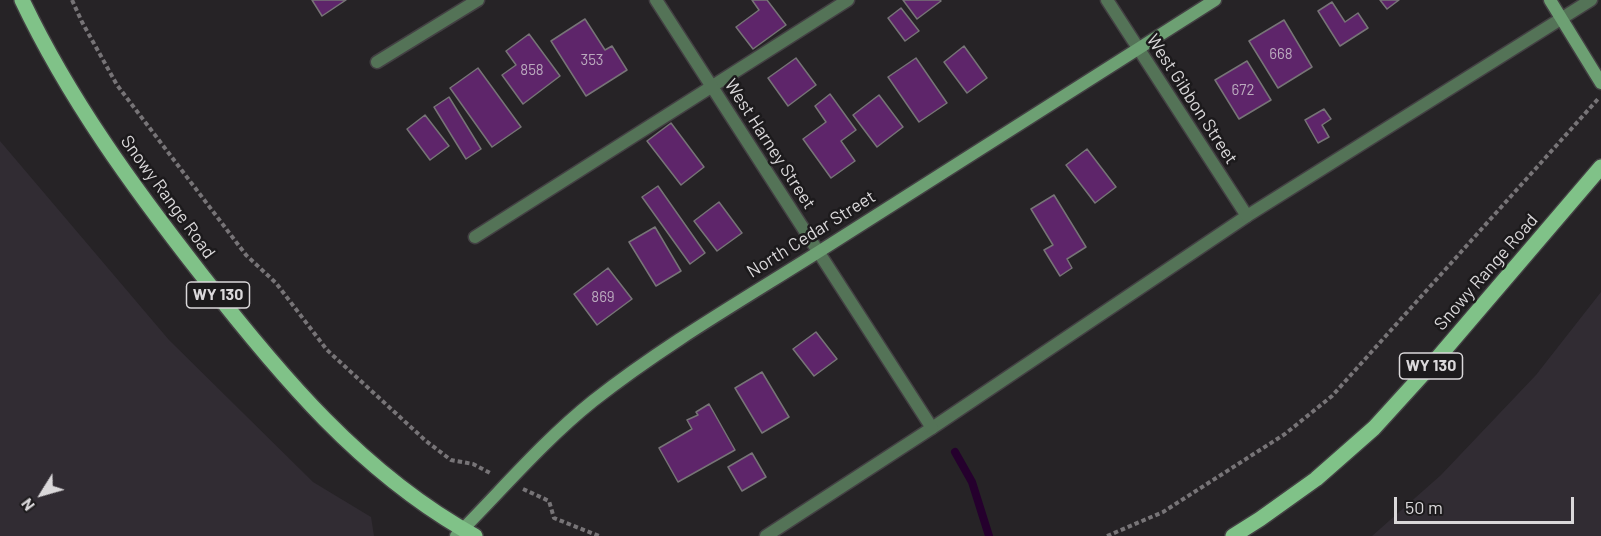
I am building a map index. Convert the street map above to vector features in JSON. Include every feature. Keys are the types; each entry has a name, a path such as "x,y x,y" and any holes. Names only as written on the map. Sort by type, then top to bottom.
{"main road":[{"name":"Snowy Range Road","path":"22,0 81,109 145,203 280,371 338,434 387,478 465,534"},
{"name":"Snowy Range Road","path":"1233,536 1316,479 1374,428 1435,361 1601,167"}],"street":[{"path":"377,62 478,0"},
{"name":"West Harney Street","path":"656,0 932,428"},
{"path":"475,237 848,0"},
{"name":"West Gibbon Street","path":"1107,0 1247,216"},
{"name":"North Cedar Street","path":"465,534 506,482 545,442 626,376 740,299 1215,0"},
{"path":"1550,0 1601,83"},
{"path":"766,536 932,428 1247,216 1591,0"}],"path":[{"path":"72,0 117,85 246,255 276,283 327,351 426,441 451,460 473,464 549,501 554,518 599,536"},
{"path":"1107,536 1163,512 1285,434 1332,396 1601,95"}],"shaded area":[{"path":"0,141 169,340 313,482 371,517 374,536 0,536"},
{"path":"1601,292 1601,536 1372,536 1441,475 1536,375"}],"building":[{"path":"312,0 346,0 322,16"},
{"path":"752,0 767,0 786,25 753,49 736,27 759,10"},
{"path":"903,0 940,0 941,1 917,19"},
{"path":"1380,0 1399,0 1387,9"},
{"path":"1332,2 1345,22 1358,13 1368,28 1340,46 1318,11"},
{"path":"901,8 919,31 905,41 888,18"},
{"path":"585,19 605,50 612,46 627,70 586,96 551,41"},
{"path":"1284,20 1312,67 1278,88 1249,41"},
{"path":"529,34 560,76 523,104 502,75 516,65 506,51"},
{"path":"964,46 987,78 967,93 944,62"},
{"path":"796,58 816,85 788,106 768,78"},
{"path":"916,58 947,103 919,122 888,77"},
{"path":"1247,61 1271,100 1239,119 1215,80"},
{"path":"478,68 521,127 492,147 450,88"},
{"path":"830,94 856,130 841,141 855,161 831,178 803,139 826,122 815,106"},
{"path":"879,95 903,127 877,147 853,115"},
{"path":"449,97 481,149 466,159 434,107"},
{"path":"1324,109 1331,119 1322,125 1329,137 1318,143 1305,120"},
{"path":"425,115 449,146 430,160 407,129"},
{"path":"671,123 704,167 681,185 647,141"},
{"path":"1087,149 1116,187 1095,203 1066,165"},
{"path":"658,186 705,253 690,264 642,197"},
{"path":"1054,195 1086,247 1067,259 1072,268 1060,276 1044,250 1053,245 1031,209"},
{"path":"719,202 742,233 717,251 694,221"},
{"path":"655,227 681,271 656,286 629,242"},
{"path":"608,268 632,299 597,325 574,294"},
{"path":"816,332 837,359 814,376 793,349"},
{"path":"762,372 789,417 762,433 735,388"},
{"path":"709,404 735,450 678,482 659,448 692,429 687,420 698,415 696,412"},
{"path":"752,453 766,477 742,491 728,467"}],"waterway":[{"path":"955,452 972,482 989,536"}]}
